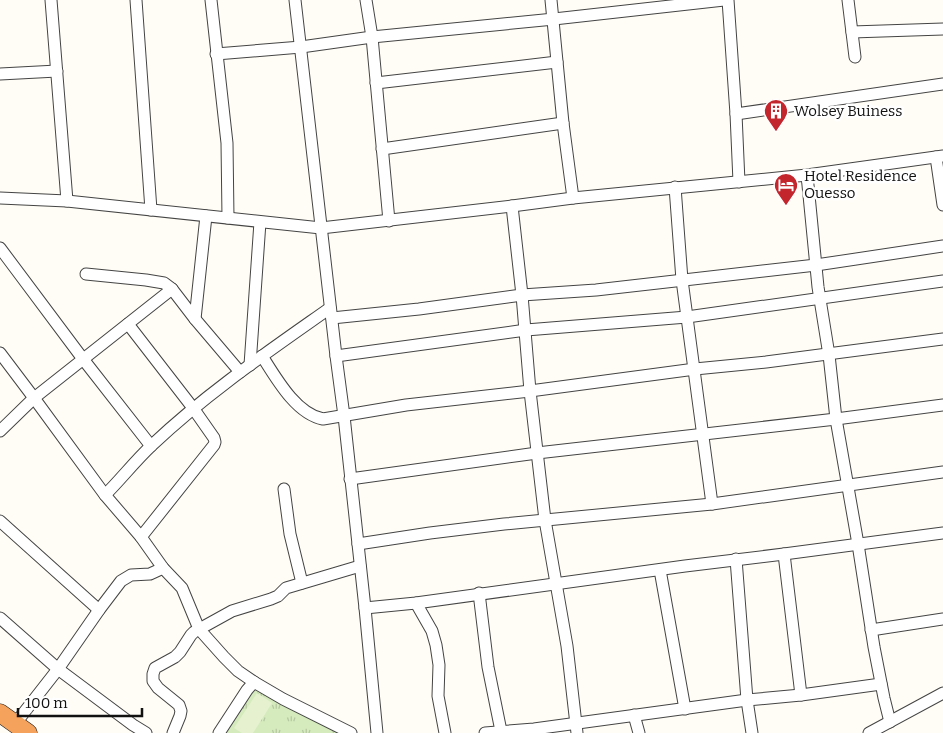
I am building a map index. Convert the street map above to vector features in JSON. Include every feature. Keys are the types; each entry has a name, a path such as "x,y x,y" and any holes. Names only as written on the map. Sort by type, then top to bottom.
{"highway":[{"path":"0,713 22,728"}],"street":[{"path":"51,0 67,202"},
{"path":"136,0 151,210"},
{"path":"211,0 226,143 228,218"},
{"path":"295,0 344,416 378,733"},
{"path":"366,0 372,37 389,221"},
{"path":"551,0 563,124 573,198"},
{"path":"611,0 612,12"},
{"path":"216,54 301,47 372,37 554,19 669,3 724,0"},
{"path":"728,0 739,182"},
{"path":"848,0 855,57"},
{"path":"852,32 943,29"},
{"path":"376,83 557,62"},
{"path":"0,72 57,71"},
{"path":"736,114 943,84"},
{"path":"382,149 563,124"},
{"path":"0,198 67,202 321,228 573,198 807,175 939,157 943,205"},
{"path":"807,175 820,299 829,355 836,419 871,630 890,722"},
{"path":"675,187 682,280 712,504"},
{"path":"512,206 545,520 567,646 576,728"},
{"path":"195,319 206,216"},
{"path":"245,369 260,222"},
{"path":"105,495 151,446 194,408 262,356 331,313 419,310 522,295 596,290 816,265 943,246"},
{"path":"0,248 151,446"},
{"path":"86,274 164,283 172,289 195,319 245,369"},
{"path":"336,356 526,330 687,317 943,281"},
{"path":"0,431 34,398 172,289"},
{"path":"128,324 194,408 216,442 141,537"},
{"path":"262,356 281,385 306,412 323,419 406,405 695,369 829,355 943,339"},
{"path":"0,353 105,495 141,537 163,568 182,588 199,629 224,657 238,671 254,682 350,733"},
{"path":"350,479 537,453 943,405"},
{"path":"358,544 430,533 545,520 712,504 943,472"},
{"path":"284,489 290,534 302,583"},
{"path":"0,521 99,610"},
{"path":"365,608 416,603 479,593 943,533"},
{"path":"784,554 801,695"},
{"path":"736,559 747,700 752,733"},
{"path":"173,733 180,716 179,705 158,688 153,680 153,674 155,668 175,657 180,652 191,634 232,611 278,596 286,588 360,566"},
{"path":"22,728 58,669 121,581 131,574 150,574 163,568"},
{"path":"660,570 685,709"},
{"path":"479,593 488,666 493,732 576,728 634,715 881,684"},
{"path":"416,603 432,631 436,645 439,665 438,696 445,733"},
{"path":"0,618 58,669 146,733"},
{"path":"871,630 943,619"},
{"path":"219,733 254,682"},
{"path":"869,733 943,692"},
{"path":"634,715 639,733"}],"green space":[{"path":"260,689 337,733 226,733 251,691"},
{"path":"257,693 272,703 253,733 242,733 234,728"}],"place":[{"name":"Wolsey Buiness","path":"776,132"},
{"name":"Hotel Residence Ouesso","path":"786,206"}]}
